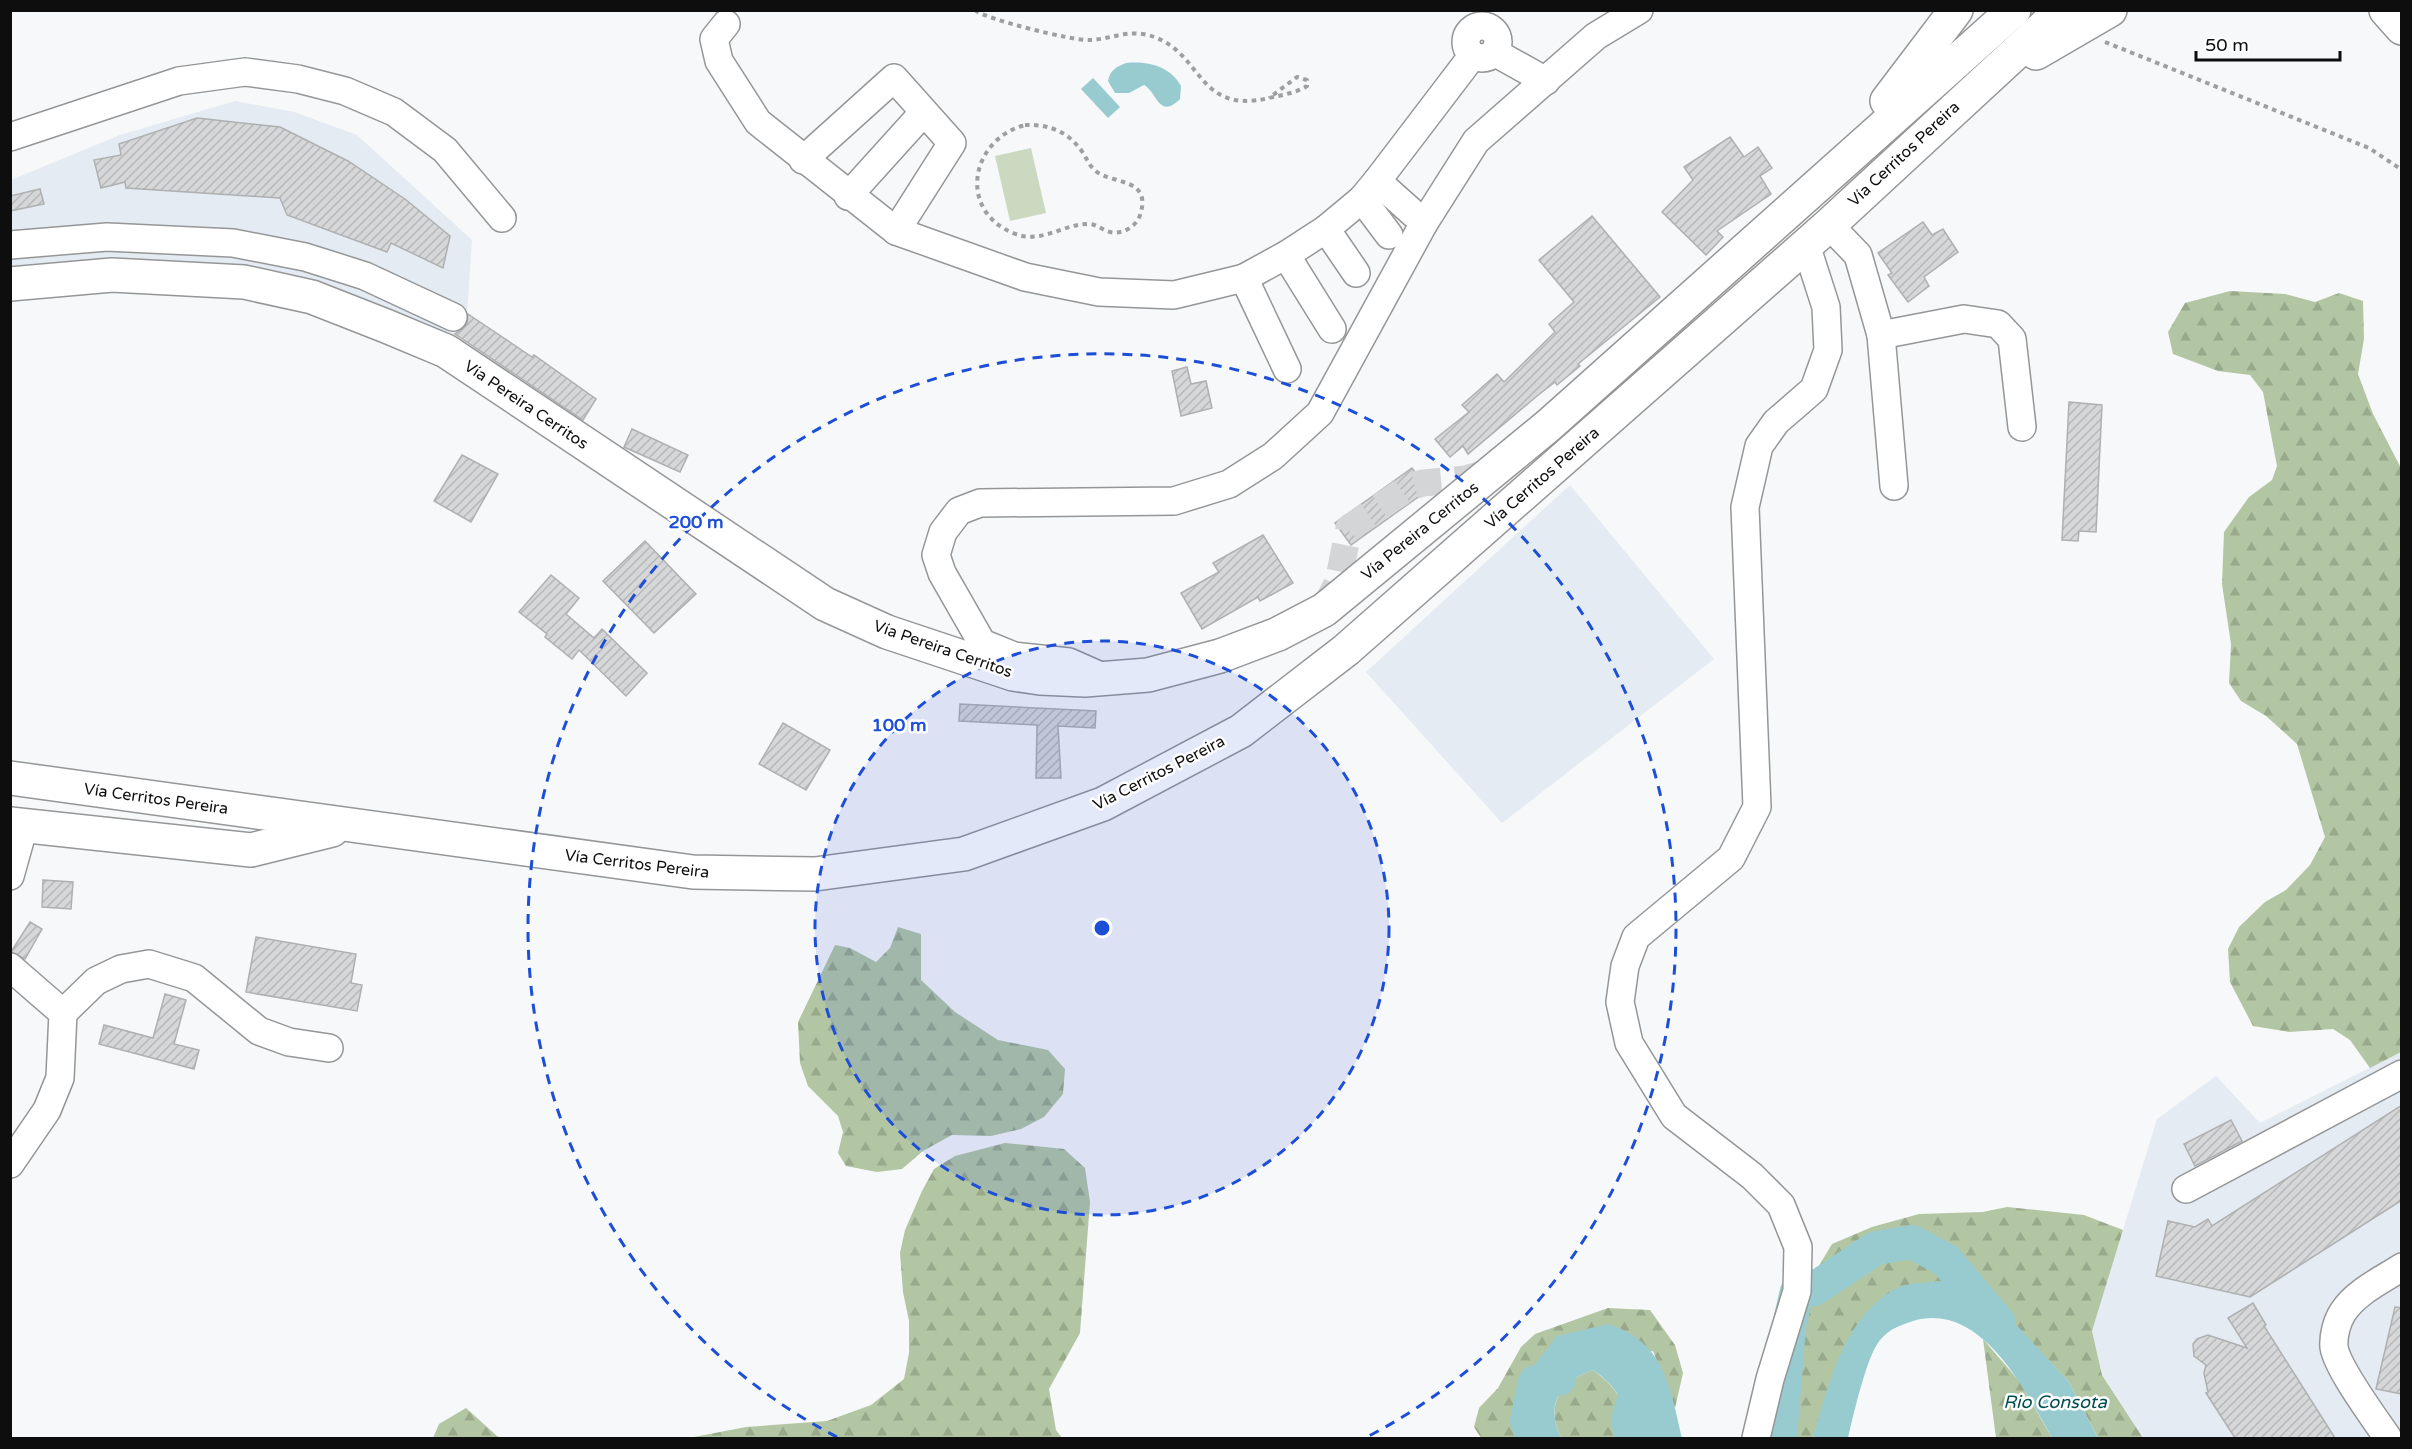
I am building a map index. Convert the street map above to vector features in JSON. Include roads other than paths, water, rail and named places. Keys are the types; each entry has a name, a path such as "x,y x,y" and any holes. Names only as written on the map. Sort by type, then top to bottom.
{"highway":[{"path":"1830,173 1928,51 1956,10"},
{"path":"1928,51 1969,10"},
{"path":"1830,173 2014,10"},
{"name":"Vía Cerritos Pereira","path":"10,778 693,872 815,874 964,854 1103,804 1241,730 1346,650 1817,235 1972,91 2070,20 2110,10"},
{"path":"2386,10 2402,28"},
{"name":"Vía Pereira Cerritos","path":"10,283 112,275 244,282 312,297 446,351 825,604 887,632 1013,674 1085,680 1108,679 1148,675 1220,656 1278,634 1324,610 1549,425 1830,173"},
{"path":"17,825 251,850 347,826"}],"street":[{"path":"1108,679 1070,662 1014,656 982,643 942,573 936,555 943,532 959,511 980,503 1174,501 1229,484 1264,461 1320,413 1429,216 1476,141 1596,36 1639,10"},
{"path":"726,24 714,39 719,61 758,122 848,196 896,231 1002,270 1099,292 1174,295 1244,278 1286,255 1326,229 1376,182 1498,38 1490,18"},
{"path":"1484,54 1546,81"},
{"path":"10,137 179,81 245,72 298,79 345,91 394,112 445,150 502,218"},
{"path":"803,160 894,78 952,143 896,231"},
{"path":"848,196 923,112"},
{"path":"1376,182 1429,216"},
{"path":"1376,182 1389,235"},
{"path":"1326,229 1356,273"},
{"path":"1817,235 1858,255 1881,335 1894,486"},
{"path":"1756,1438 1770,1379 1797,1291 1798,1247 1782,1205 1752,1176 1674,1116 1629,1043 1620,1002 1624,966 1636,937 1731,858 1757,807 1745,507 1759,446 1776,422 1814,389 1828,350 1826,308 1817,235"},
{"path":"10,283 35,261 107,237"},
{"path":"10,245 107,237 232,243 304,257 365,276 453,317"},
{"path":"1286,255 1332,329"},
{"path":"365,276 386,326"},
{"path":"1244,278 1287,369"},
{"path":"1881,335 1964,319 1998,324 2012,339 2022,427"},
{"path":"10,876 17,825"},
{"path":"10,1164 47,1110 60,1078 63,1013 96,981 121,969 149,964 194,978 259,1031 288,1042 329,1048"},
{"path":"10,967 63,1013"},
{"path":"2186,1189 2402,1074"},
{"path":"2388,1438 2341,1364 2334,1349 2334,1333 2343,1312 2360,1294 2402,1267"}],"water":[{"path":"1126,63 1150,64 1165,69 1181,86 1180,99 1173,105 1163,106 1144,85 1129,93 1115,93 1108,81 1110,74 1114,69"},
{"path":"1093,78 1120,107 1108,118 1081,89"},
{"name":"Rio Consota","path":"1938,1281 1969,1287 1996,1303 2069,1382 2098,1438 2052,1438 2014,1375 1998,1354 1980,1337 1960,1324 1937,1318 1907,1323 1883,1336 1868,1365 1848,1438 1813,1438 1832,1375 1851,1334 1863,1316 1879,1301 1901,1286"},
{"path":"1608,1324 1627,1332 1642,1342 1653,1355 1668,1384 1682,1438 1632,1438 1627,1417 1616,1392 1593,1370 1572,1381 1559,1396 1555,1405 1555,1415 1556,1426 1561,1438 1539,1438 1523,1380 1557,1336"}],"waterway":[{"path":"1780,1438 1789,1326 1797,1291 1814,1289 1876,1248 1912,1242 1946,1260 1999,1323"},
{"path":"1534,1438 1527,1421 1535,1382 1559,1379"},
{"path":"1632,1438 1628,1421 1638,1385 1636,1380"}],"tunnel":[{"path":"1324,609 1338,582 1349,528 1409,487 1423,483 1466,479 1492,471"}]}
